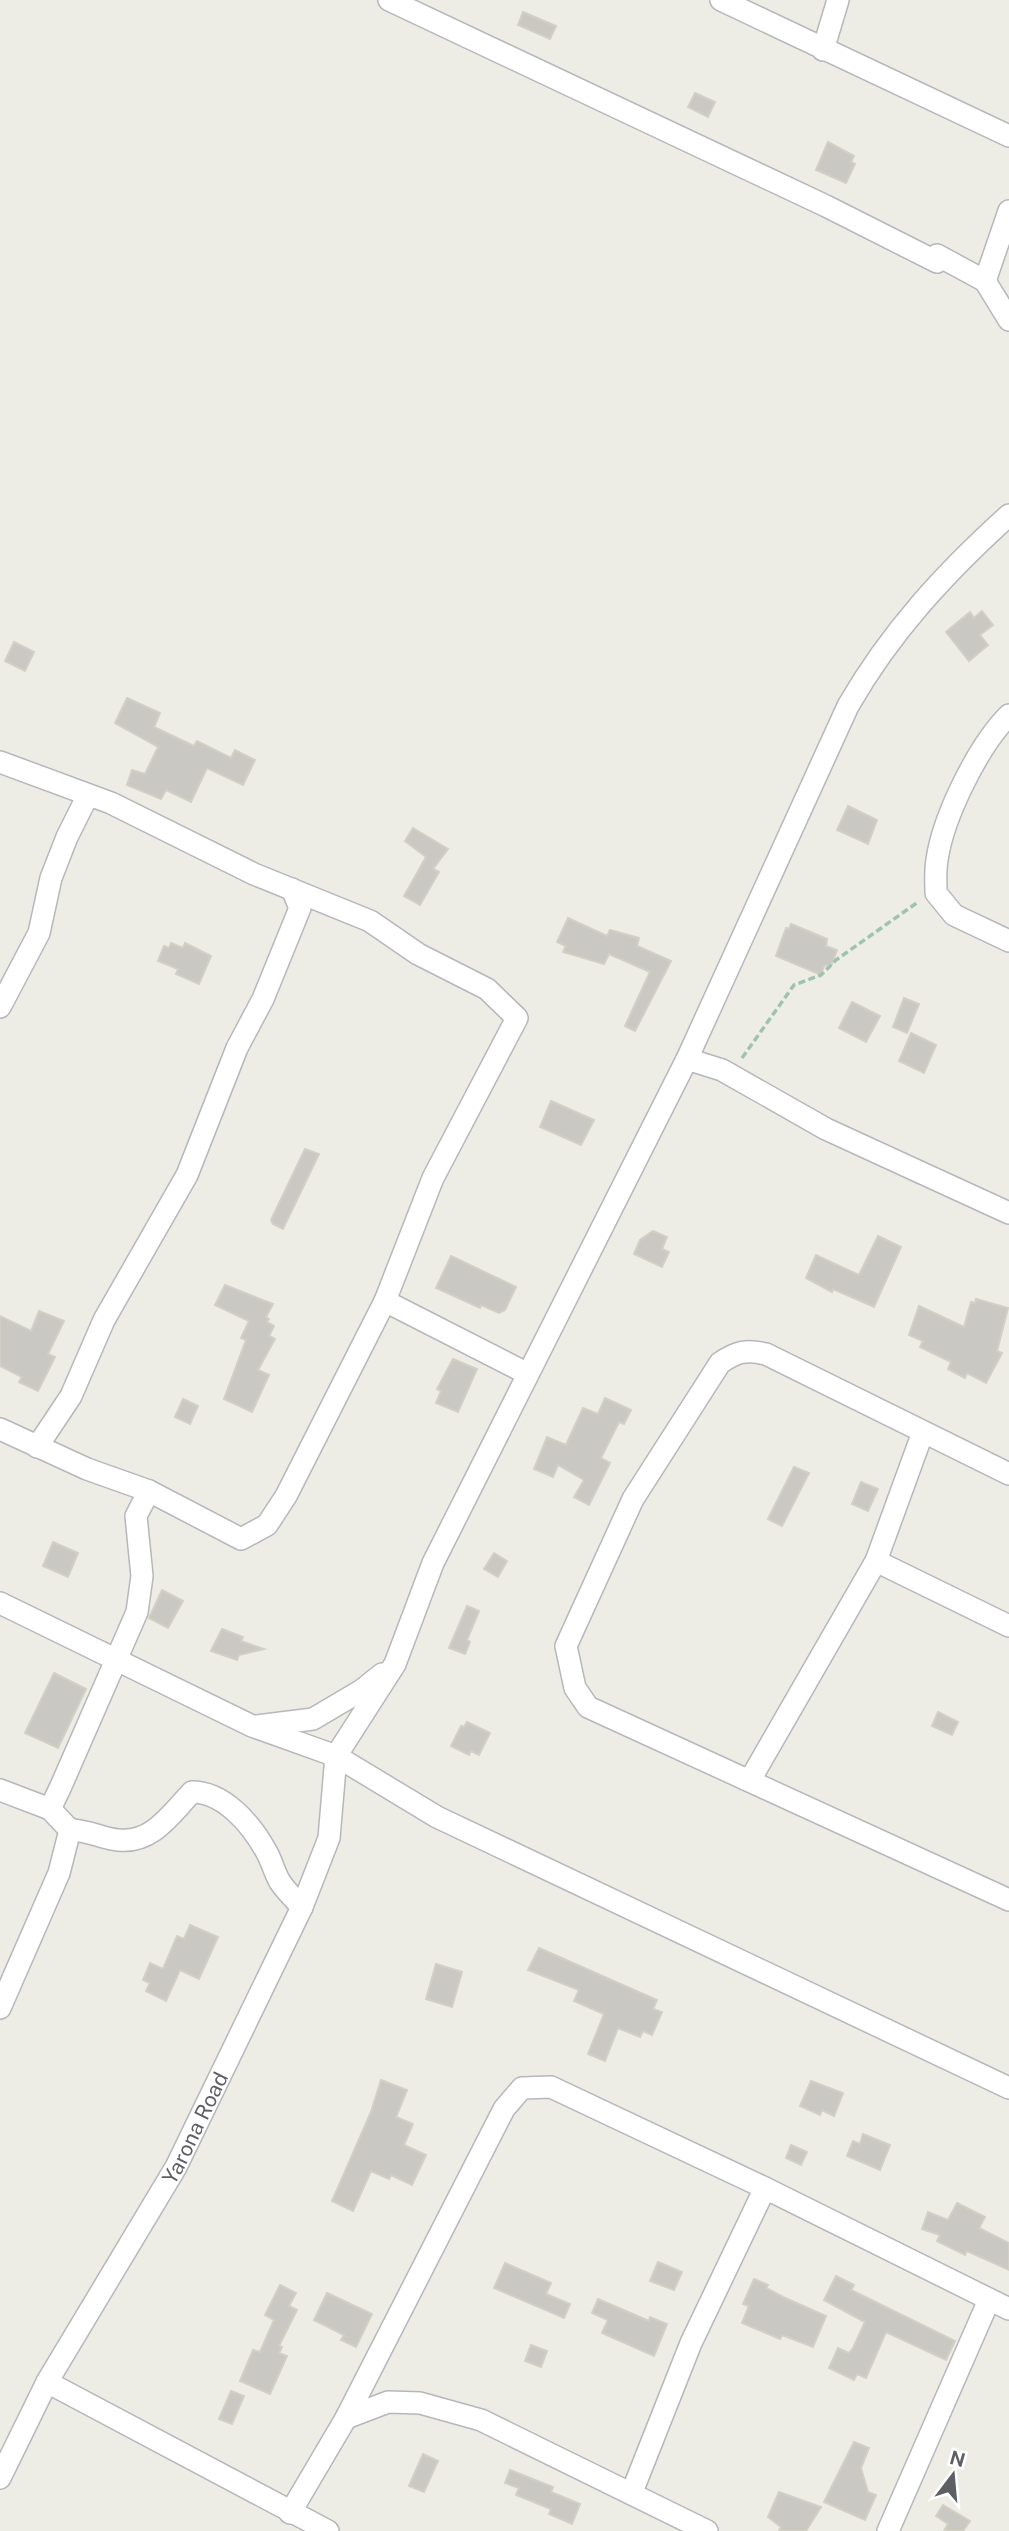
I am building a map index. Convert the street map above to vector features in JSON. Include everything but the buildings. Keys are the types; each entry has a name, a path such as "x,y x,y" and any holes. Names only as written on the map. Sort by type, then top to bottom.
{"street":[{"path":"389,0 801,194 937,262 937,255 985,281 1009,320"},
{"path":"721,0 1009,136"},
{"path":"823,50 838,0"},
{"path":"985,281 1009,211"},
{"path":"336,1756 395,1664 433,1563 526,1373 687,1059 848,706 874,660 943,576 1009,515"},
{"path":"1009,715 994,730 971,768 952,812 937,860 936,893 954,915 1009,940"},
{"path":"0,762 111,803 172,835 370,921 418,954 486,989 517,1018 433,1178 385,1301 286,1496 259,1531 241,1539 149,1491 37,1447 0,1429"},
{"path":"0,1007 40,933 51,878 88,795"},
{"path":"37,1447 71,1396 104,1320 187,1175 237,1048 291,935 300,908 292,889"},
{"path":"687,1059 722,1070 826,1129 1009,1213"},
{"path":"385,1301 526,1373"},
{"path":"1009,1474 766,1354 746,1350 720,1363 633,1499 566,1646 575,1688 588,1707 1009,1900"},
{"path":"750,1780 876,1561 923,1432"},
{"path":"50,1808 136,1612 142,1576 136,1516 149,1491"},
{"path":"876,1561 1009,1626"},
{"path":"0,1603 252,1726 336,1756 437,1817 1009,2088"},
{"path":"252,1726 313,1719 362,1690 395,1664"},
{"name":"Yarona Road","path":"0,2478 47,2382 176,2167 302,1907 329,1838 336,1756"},
{"path":"0,1790 50,1808 70,1830 86,1830 118,1840 139,1838 158,1830 192,1792 205,1792 227,1803 255,1836 266,1851 280,1882 302,1907"},
{"path":"0,2008 59,1873 70,1830"},
{"path":"290,2513 346,2418 503,2109 522,2088 551,2087 765,2188 1009,2309"},
{"path":"632,2492 691,2343 765,2188"},
{"path":"888,2531 989,2300"},
{"path":"47,2382 328,2531"},
{"path":"346,2418 388,2402 420,2403 481,2420 632,2492 706,2531"}],"path":[{"path":"722,1070 744,1057 794,985 821,975 836,960 904,909 936,893"}]}
